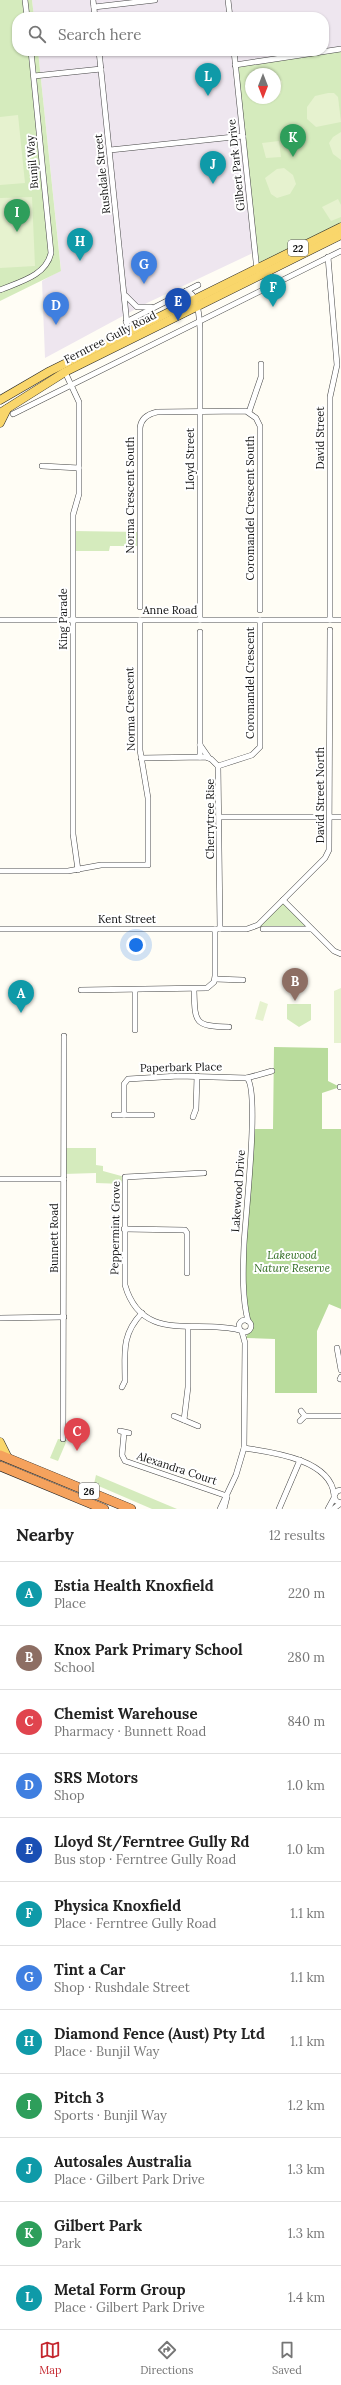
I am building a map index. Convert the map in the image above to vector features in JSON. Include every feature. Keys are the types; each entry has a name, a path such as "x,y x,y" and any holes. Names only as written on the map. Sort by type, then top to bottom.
{"highway":[{"name":"26","path":"4,1456 131,1509"},
{"name":"26","path":"3,1469 104,1509"}],"main road":[{"name":"Ferntree Gully Road","path":"258,273 341,227"},
{"name":"Ferntree Gully Road","path":"7,412 65,372 129,336 196,302 341,235"},
{"name":"Ferntree Gully Road","path":"0,400 50,371 129,336"},
{"path":"0,423 7,412"},
{"path":"0,1442 4,1456"}],"street":[{"path":"25,0 26,12"},
{"path":"93,0 94,12"},
{"path":"94,7 154,0"},
{"path":"228,0 229,12"},
{"path":"329,51 341,49"},
{"name":"Bunjil Way","path":"0,290 39,272 48,263 51,253 32,56"},
{"name":"Rushdale Street","path":"100,56 126,295 126,322 129,336"},
{"name":"Gilbert Park Drive","path":"234,56 258,273"},
{"path":"235,65 295,56"},
{"path":"34,76 101,69"},
{"path":"110,150 243,136"},
{"path":"7,412 71,384 341,251"},
{"name":"David Street","path":"328,257 337,365 330,397 330,620"},
{"name":"Ferntree Gully Road","path":"126,322 198,285"},
{"path":"186,291 190,292 196,302"},
{"path":"126,295 137,307 153,307"},
{"name":"Lloyd Street","path":"196,302 199,321 200,620"},
{"path":"200,411 249,412 261,377 261,364"},
{"name":"King Parade","path":"65,372 79,402 79,497 73,515 73,840 78,870"},
{"name":"Norma Crescent South","path":"140,606 140,423 146,416 157,412 200,411"},
{"name":"Coromandel Crescent South","path":"249,412 256,418 260,426 260,610"},
{"path":"42,466 79,468"},
{"name":"Anne Road","path":"0,620 341,620"},
{"name":"Norma Crescent","path":"0,871 78,870 104,865 148,865 148,798 141,758 140,620"},
{"name":"Coromandel Crescent","path":"218,766 252,755 260,747 260,620"},
{"name":"David Street North","path":"253,928 328,854 330,817 330,630"},
{"path":"200,632 200,757"},
{"name":"Cherrytree Rise","path":"200,745 209,758 218,766 220,817 217,929"},
{"path":"141,758 209,758"},
{"path":"220,817 320,817"},
{"path":"330,817 341,817"},
{"path":"282,900 334,951 341,954"},
{"name":"Kent Street","path":"0,929 253,928"},
{"path":"81,990 194,990 207,988 215,979 217,929"},
{"path":"263,929 311,929"},
{"path":"215,979 243,980"},
{"path":"135,990 135,1030"},
{"path":"194,990 195,1015 198,1021 206,1026 229,1027"},
{"name":"Bunnett Road","path":"63,1439 64,1036"},
{"name":"Paperbark Place","path":"124,1115 124,1084 126,1079 197,1076 247,1078 272,1071"},
{"path":"192,1117 196,1109 197,1076"},
{"name":"Lakewood Drive","path":"243,1331 251,1326 248,1321 245,1307 244,1246 252,1122 251,1083 247,1078"},
{"path":"114,1115 152,1115"},
{"name":"Peppermint Grove","path":"204,1173 195,1175 166,1173 126,1176 124,1182 125,1285 131,1300 142,1313 163,1325 188,1327 226,1327 243,1331"},
{"path":"0,1179 64,1179"},
{"path":"124,1229 185,1230 187,1234 187,1273"},
{"name":"Lakewood Drive","path":"241,1322 245,1307"},
{"path":"122,1387 125,1381 126,1337 130,1327 142,1313"},
{"path":"0,1318 64,1318"},
{"name":"Peppermint Grove","path":"226,1327 248,1321"},
{"path":"224,1509 244,1448 245,1344 241,1322"},
{"path":"184,1420 188,1387 188,1327"},
{"path":"337,1348 341,1370"},
{"path":"301,1411 305,1416"},
{"path":"174,1416 198,1426"},
{"path":"300,1421 305,1416 341,1416"},
{"name":"Alexandra Court","path":"124,1432 122,1455 125,1461 227,1496"},
{"path":"244,1448 281,1454 300,1460 316,1470 330,1484 340,1490 334,1496 328,1509"},
{"path":"279,1509 300,1460"},
{"path":"330,1484 337,1502 341,1503 333,1509"},
{"path":"220,1509 227,1496"}],"shaded area":[{"path":"32,0 341,0 341,49 329,51 329,12 33,12"},
{"path":"39,56 295,56 235,65 255,252 147,303 45,358 42,281 61,270"}],"green space":[{"path":"0,0 32,0 33,12 12,12 12,56 39,56 61,271 0,301"},
{"path":"341,49 341,227 256,269 235,65 295,56 329,56 329,51"},
{"path":"334,93 338,97 341,122 316,127 307,119 307,107 315,96"},
{"path":"18,115 25,183 0,185 0,117"},
{"path":"341,132 341,160 333,154 329,143 333,137"},
{"path":"279,141 281,157 266,158 262,143"},
{"path":"284,168 293,175 296,184 290,194 277,198 271,194 265,178 277,169"},
{"path":"32,197 35,266 0,268 0,198"},
{"path":"338,199 341,205 341,217 331,221 322,207"},
{"path":"73,531 140,532 140,546 110,546 109,551 73,551"},
{"path":"283,900 311,929 263,929 258,925"},
{"path":"341,988 341,1043 334,1043 334,991"},
{"path":"260,1001 268,1004 263,1021 255,1019"},
{"path":"287,1004 311,1004 311,1020 299,1027 287,1019"},
{"name":"Lakewood Nature Reserve","path":"274,1047 328,1048 328,1081 340,1087 322,1093 322,1129 341,1129 341,1309 329,1304 317,1331 317,1393 275,1393 275,1339 246,1338 251,1326 248,1321 244,1263 251,1129 273,1129"},
{"path":"64,1148 96,1148 96,1165 103,1166 103,1171 125,1177 124,1184 96,1183 96,1173 64,1174"},
{"path":"58,1439 67,1440 58,1461 50,1458"},
{"path":"96,1475 177,1509 152,1509 94,1484"}],"place":[{"name":"Metal Form Group","path":"208,96"},
{"name":"Gilbert Park","path":"293,157"},
{"name":"Autosales Australia","path":"213,184"},
{"name":"Pitch 3","path":"17,232"},
{"name":"Diamond Fence (Aust) Pty Ltd","path":"80,261"},
{"name":"Tint a Car","path":"144,284"},
{"name":"Physica Knoxfield","path":"273,307"},
{"name":"Lloyd St/Ferntree Gully Rd","path":"178,321"},
{"name":"SRS Motors","path":"56,325"},
{"name":"Knox Park Primary School","path":"295,1001"},
{"name":"Estia Health Knoxfield","path":"21,1013"},
{"name":"Chemist Warehouse","path":"77,1451"}]}
